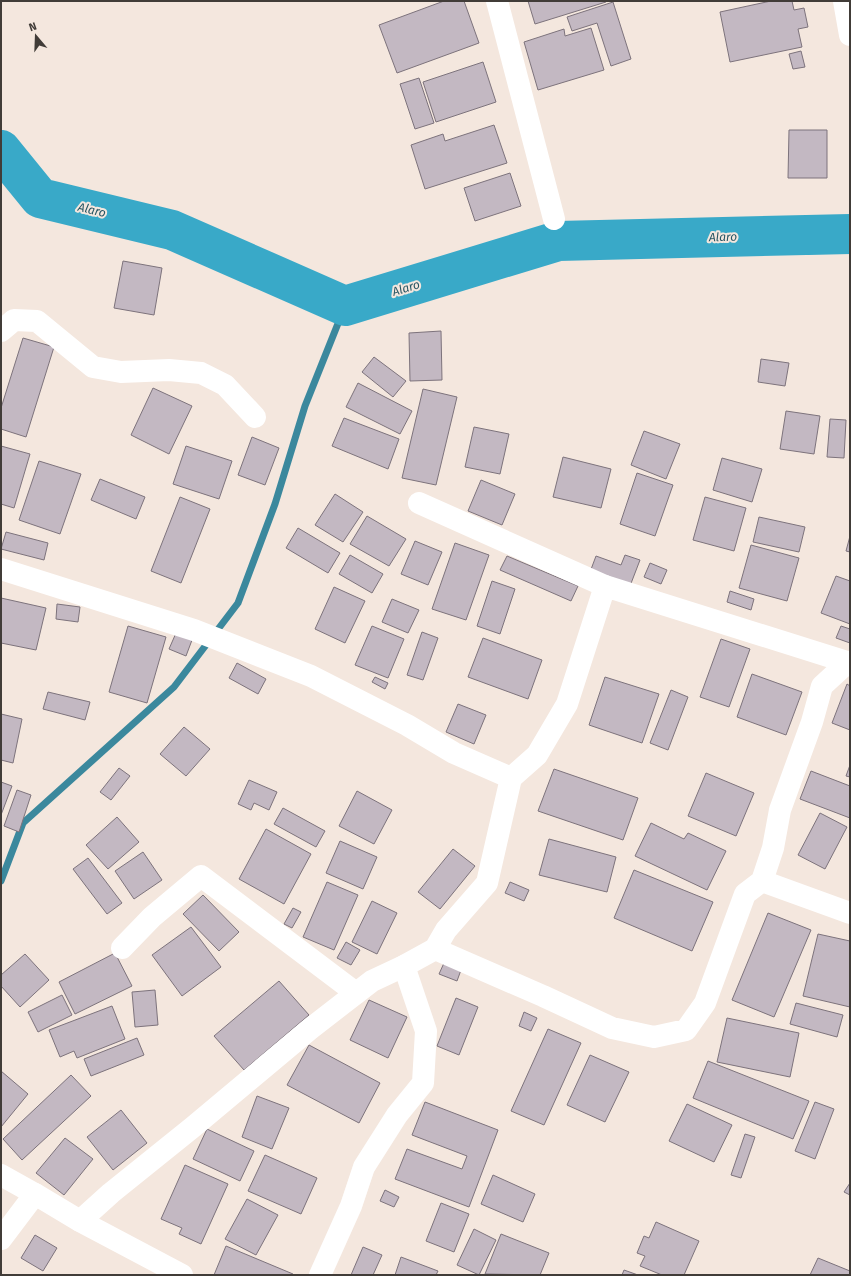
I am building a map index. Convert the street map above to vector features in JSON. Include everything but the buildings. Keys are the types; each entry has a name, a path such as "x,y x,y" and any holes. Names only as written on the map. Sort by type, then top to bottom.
{"street":[{"path":"497,1 554,219"},
{"path":"844,1 850,35"},
{"path":"1,331 14,320 37,321 93,367 121,372 169,370 201,373 224,385 255,417"},
{"path":"419,502 605,586 849,663"},
{"path":"1,569 194,630 311,676 407,725 454,753 511,778"},
{"path":"80,1221 111,1193 199,1122 310,1028 372,981 435,949 446,930 487,883 511,778 537,755 567,704 605,586"},
{"path":"435,949 612,1028 654,1037 686,1030 705,1003 745,894 762,881 773,848 780,810 812,722 822,686 849,663"},
{"path":"122,948 152,917 201,876 356,993"},
{"path":"762,881 850,913"},
{"path":"320,1275 351,1206 364,1167 397,1115 423,1083 426,1031 404,966"},
{"path":"1,1175 80,1221 182,1275"},
{"path":"1,1239 35,1194"}],"waterway":[{"name":"Alaro","path":"1,150 40,198 172,230 345,306 558,241 850,234"},
{"path":"1,881 23,823 174,687 238,603 275,504 305,406 345,306"}]}
